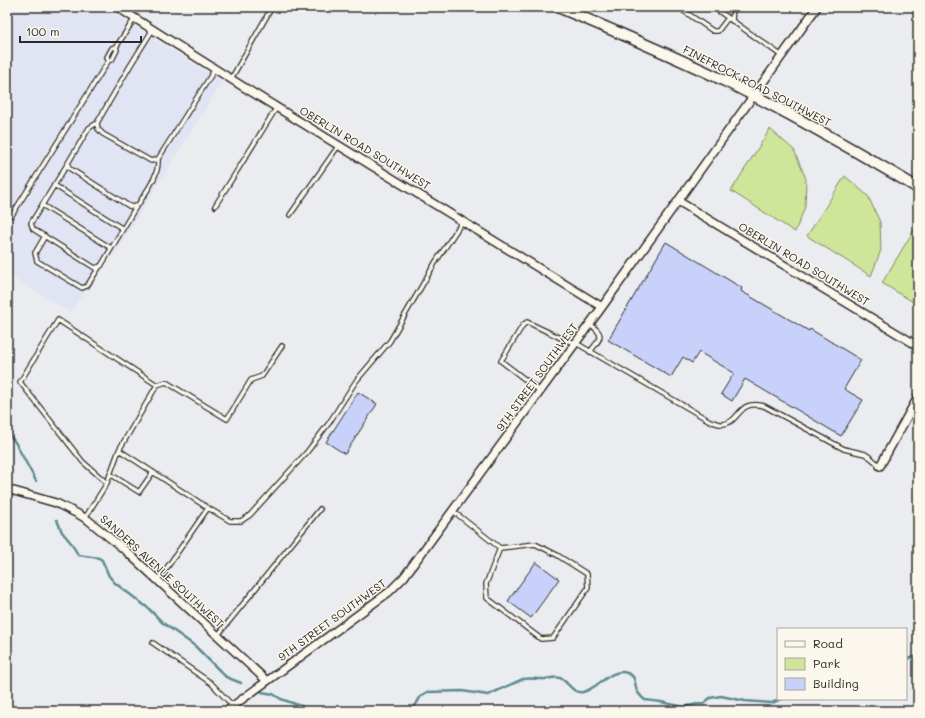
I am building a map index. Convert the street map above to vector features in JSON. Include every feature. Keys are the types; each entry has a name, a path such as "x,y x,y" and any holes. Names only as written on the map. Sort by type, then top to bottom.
{"main road":[{"name":"FINEFROCK ROAD SOUTHWEST","path":"558,7 695,67 753,96 853,150 918,188"}],"street":[{"name":"OBERLIN ROAD SOUTHWEST","path":"117,7 277,108 602,307"},
{"name":"9TH STREET SOUTHWEST","path":"226,711 398,585 590,324 815,8"},
{"name":"OBERLIN ROAD SOUTHWEST","path":"678,201 918,346"},
{"path":"880,466 918,397"},
{"name":"SANDERS AVENUE SOUTHWEST","path":"7,489 56,503 85,518 126,551 267,681"}],"lane":[{"path":"231,79 272,7"},
{"path":"678,7 713,31 718,31 728,18"},
{"path":"713,7 782,56"},
{"path":"732,21 733,7"},
{"path":"12,215 109,60 107,57 112,48 116,47 135,18"},
{"path":"101,266 95,268 33,229 30,223 89,128 97,123 153,29"},
{"path":"45,236 35,253 37,261 82,288 87,286 101,266 157,174 158,159 215,69"},
{"path":"215,206 277,108"},
{"path":"97,123 98,129 103,134 151,161 158,159"},
{"path":"290,215 339,145"},
{"path":"68,163 69,168 129,206 133,207 138,205"},
{"path":"54,185 123,229"},
{"path":"42,205 111,248"},
{"path":"119,450 230,521 241,521 250,515 307,452 329,424 356,381 378,357 390,341 435,263 463,221"},
{"path":"107,483 84,462 20,382 58,320 157,385"},
{"path":"540,391 501,361 527,322 565,340 576,343 710,421 721,425 730,422 746,406 755,404 764,406 850,452 865,454 880,466"},
{"path":"590,324 599,330 600,335 600,338 590,352"},
{"path":"85,518 107,483 119,450 157,385 166,382 227,419 251,380 262,376 282,346"},
{"path":"110,474 139,492 153,472"},
{"path":"157,580 208,508"},
{"path":"218,635 320,509"},
{"path":"452,511 500,548 535,544 557,555 587,574 588,588 553,638 541,639 487,598 486,584 500,548"},
{"path":"153,643 211,683 233,706"}],"shaded area":[{"path":"7,7 103,7 222,82 116,252 101,269 70,312 7,274"}],"green space":[{"path":"770,129 794,150 806,179 805,207 795,232 731,191"},
{"path":"845,176 868,196 880,222 881,250 871,276 807,236"},
{"path":"918,223 918,305 882,283"}],"building":[{"path":"666,242 742,288 741,291 809,331 810,329 861,360 844,389 863,400 841,436 745,379 732,401 721,394 734,373 699,352 692,363 683,357 671,377 608,340"},
{"path":"358,392 377,404 345,454 326,442"},
{"path":"536,562 559,579 531,618 508,601"}],"waterway":[{"path":"7,432 15,442 36,481"},
{"path":"57,520 62,532 72,544 78,555 99,558 102,560 109,576 115,583 148,608 163,623 195,646 226,677 241,683"},
{"path":"907,659 918,656"},
{"path":"412,711 421,696 427,692 462,691 488,695 523,679 544,679 555,677 560,678 576,691 583,692 594,687 610,676 621,672 630,674 634,678 637,691 645,700 684,707 703,704 710,698 721,696 745,701 772,703 779,700"},
{"path":"262,692 273,694 281,699 315,711"}]}
